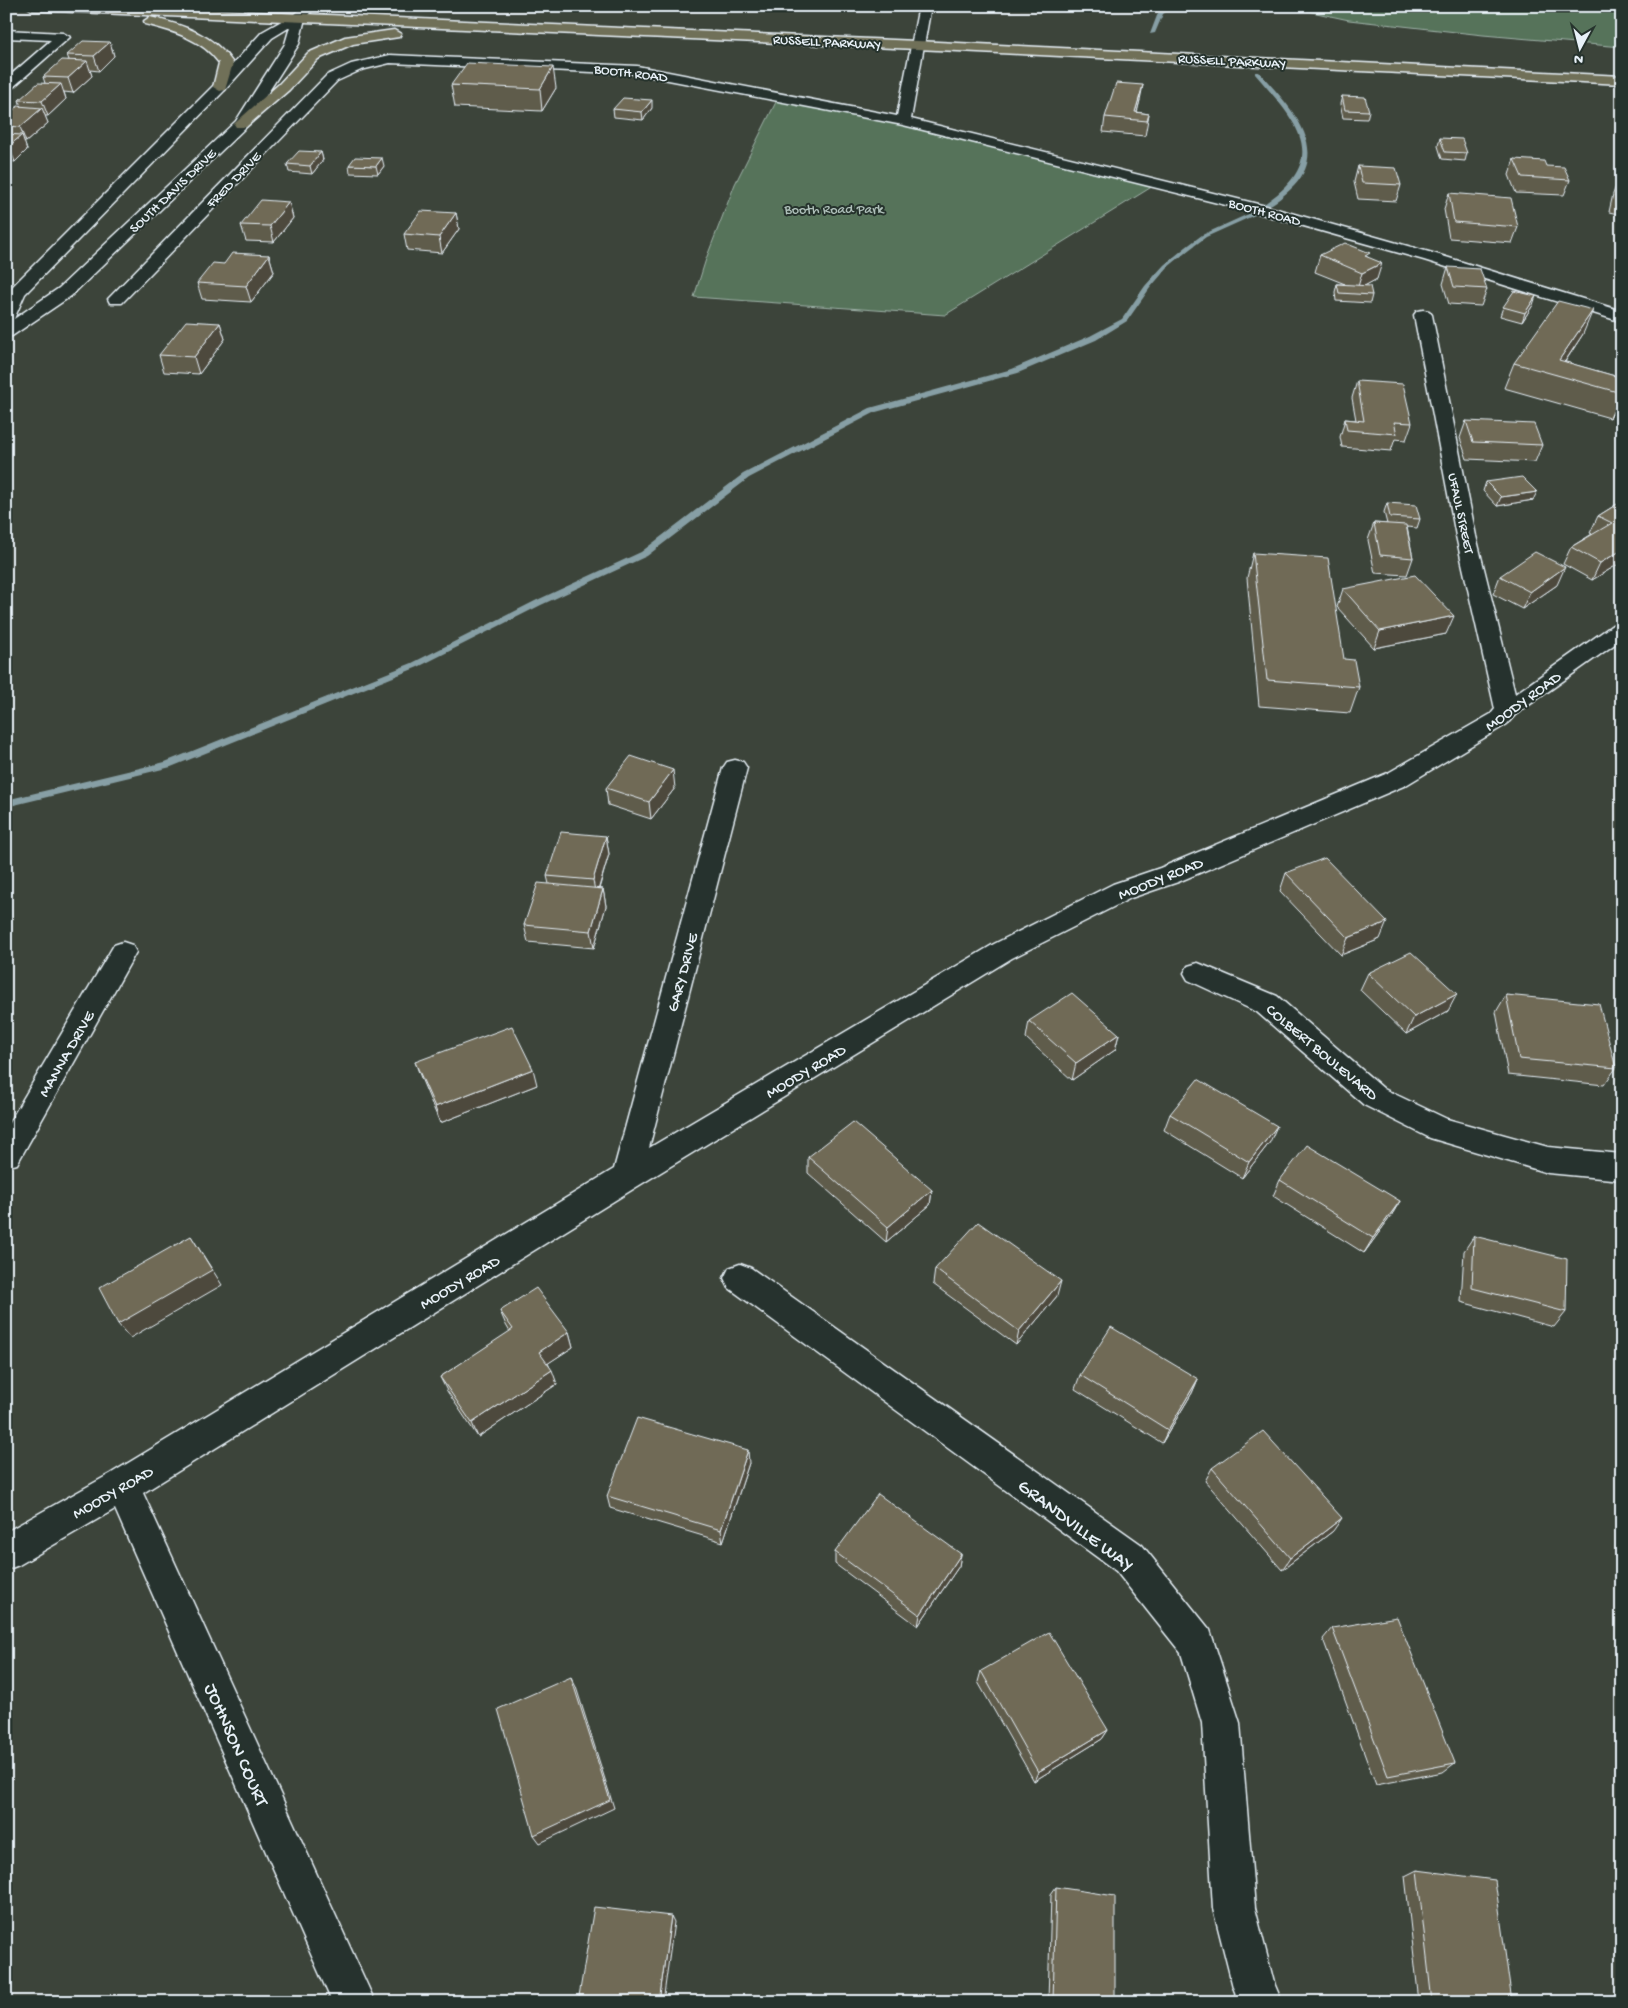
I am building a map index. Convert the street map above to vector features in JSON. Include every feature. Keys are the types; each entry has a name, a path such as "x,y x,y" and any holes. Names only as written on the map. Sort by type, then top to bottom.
{"main road":[{"name":"RUSSELL PARKWAY","path":"32,6 92,9 304,12 428,23 505,27 917,45 1622,80"},
{"path":"92,9 144,6"},
{"path":"92,9 183,30 219,52 226,63 220,87"},
{"path":"374,9 428,23"},
{"path":"241,124 284,87 313,56 337,44 377,35 505,27"}],"street":[{"path":"903,121 925,6"},
{"path":"6,318 18,292 220,87 267,35 304,12"},
{"name":"SOUTH DAVIS DRIVE","path":"6,332 65,292 241,124 292,44 304,12"},
{"path":"6,34 63,37 6,86"},
{"name":"BOOTH ROAD","path":"356,67 390,59 637,70 903,121 1100,168 1260,209 1491,275 1622,317"},
{"name":"FRED DRIVE","path":"116,299 332,78 356,67"},
{"name":"UFAUL STREET","path":"1423,316 1466,536 1507,710"},
{"name":"MOODY ROAD","path":"6,1552 122,1486 627,1177 1003,951 1122,891 1169,875 1397,779 1499,719 1507,710 1622,629"},
{"name":"GARY DRIVE","path":"627,1177 735,768"},
{"name":"MANNA DRIVE","path":"6,1155 123,952"},
{"name":"COLBERT BOULEVARD","path":"1198,973 1267,1004 1374,1097 1440,1129 1548,1160 1622,1167"},
{"name":"GRANDVILLE WAY","path":"740,1278 1129,1558 1197,1643 1221,1723 1234,1908 1254,1987 1261,2002"},
{"name":"JOHNSON COURT","path":"122,1486 354,2002"}],"green space":[{"path":"1284,6 1622,6 1622,47 1483,35 1349,20"},
{"name":"Booth Road Park","path":"778,98 903,121 1158,183 945,315 694,297 706,259 735,184"}],"building":[{"path":"83,41 110,42 94,56 67,55"},
{"path":"62,60 87,61 68,78 43,77"},
{"path":"467,63 553,67 540,89 451,85"},
{"path":"38,83 61,84 42,101 19,100"},
{"path":"1116,83 1143,85 1135,112 1149,114 1147,121 1105,117"},
{"path":"1342,96 1365,97 1369,111 1345,110"},
{"path":"623,98 652,100 642,112 613,109"},
{"path":"18,106 42,108 20,127 6,126 6,116"},
{"path":"6,134 22,135 9,146 6,146"},
{"path":"1440,138 1462,139 1467,153 1445,152"},
{"path":"299,151 321,152 310,166 287,164"},
{"path":"355,157 382,158 376,166 349,165"},
{"path":"1514,159 1544,161 1546,166 1564,167 1570,180 1522,177"},
{"path":"1358,166 1396,168 1401,185 1362,183"},
{"path":"1619,178 1622,179 1622,198 1615,197"},
{"path":"1449,193 1511,198 1518,227 1454,222"},
{"path":"261,200 289,202 270,226 241,225"},
{"path":"421,211 456,213 439,237 404,234"},
{"path":"1345,243 1370,253 1365,256 1382,263 1362,273 1320,255"},
{"path":"232,253 269,255 246,286 197,283 213,263 224,264"},
{"path":"1448,267 1480,269 1487,289 1454,287"},
{"path":"1337,284 1370,286 1372,295 1339,293"},
{"path":"1514,291 1536,296 1525,313 1503,307"},
{"path":"1558,301 1593,310 1559,360 1622,378 1621,393 1514,363"},
{"path":"186,321 220,323 194,357 159,355"},
{"path":"1357,381 1403,384 1412,423 1394,422 1397,434 1347,430 1345,419 1364,421"},
{"path":"1466,421 1534,424 1542,445 1473,442"},
{"path":"1522,477 1537,492 1501,497 1486,482"},
{"path":"1622,501 1622,550 1600,563 1571,547 1612,523 1598,516"},
{"path":"1387,503 1416,505 1420,519 1390,517"},
{"path":"1374,523 1406,525 1413,558 1380,555"},
{"path":"1535,552 1565,567 1530,592 1500,576"},
{"path":"1253,553 1328,558 1344,659 1354,660 1359,687 1267,680"},
{"path":"1415,575 1454,616 1380,631 1343,589"},
{"path":"631,756 673,770 649,802 606,788"},
{"path":"561,832 606,836 593,880 547,876"},
{"path":"1325,858 1387,922 1348,938 1286,873"},
{"path":"538,883 603,889 591,931 524,925"},
{"path":"1411,952 1457,994 1414,1017 1368,973"},
{"path":"1072,993 1119,1034 1076,1063 1029,1021"},
{"path":"1506,995 1599,1004 1616,1068 1519,1059"},
{"path":"512,1026 533,1069 435,1107 415,1062"},
{"path":"1198,1079 1277,1126 1249,1162 1170,1114"},
{"path":"853,1122 932,1190 888,1227 808,1157"},
{"path":"1307,1145 1400,1201 1373,1238 1280,1180"},
{"path":"978,1222 1061,1281 1019,1331 935,1269"},
{"path":"191,1236 212,1270 118,1324 99,1288"},
{"path":"1474,1236 1567,1259 1566,1312 1472,1288"},
{"path":"536,1288 569,1332 539,1352 552,1370 472,1423 440,1377 513,1329 500,1311"},
{"path":"1111,1327 1198,1379 1168,1430 1080,1375"},
{"path":"637,1418 748,1450 721,1530 607,1496"},
{"path":"1263,1431 1342,1518 1290,1558 1212,1468"},
{"path":"878,1494 961,1554 920,1615 835,1552"},
{"path":"1397,1617 1455,1763 1388,1776 1332,1628"},
{"path":"1049,1632 1108,1730 1038,1772 981,1671"},
{"path":"571,1677 610,1800 534,1835 498,1709"},
{"path":"1417,1870 1495,1880 1512,2002 1432,2002"},
{"path":"1056,1887 1115,1896 1115,2002 1053,2002"},
{"path":"594,1907 671,1916 659,2002 578,2002"}],"waterway":[{"path":"1152,33 1161,13 1172,6"},
{"path":"1257,73 1284,105 1301,131 1306,157 1299,176 1279,196 1263,207"},
{"path":"6,804 168,765 415,665 538,603 644,554 746,476 873,410 1015,371 1093,338 1125,320 1147,287 1166,266 1188,248 1204,236 1255,213"}]}
